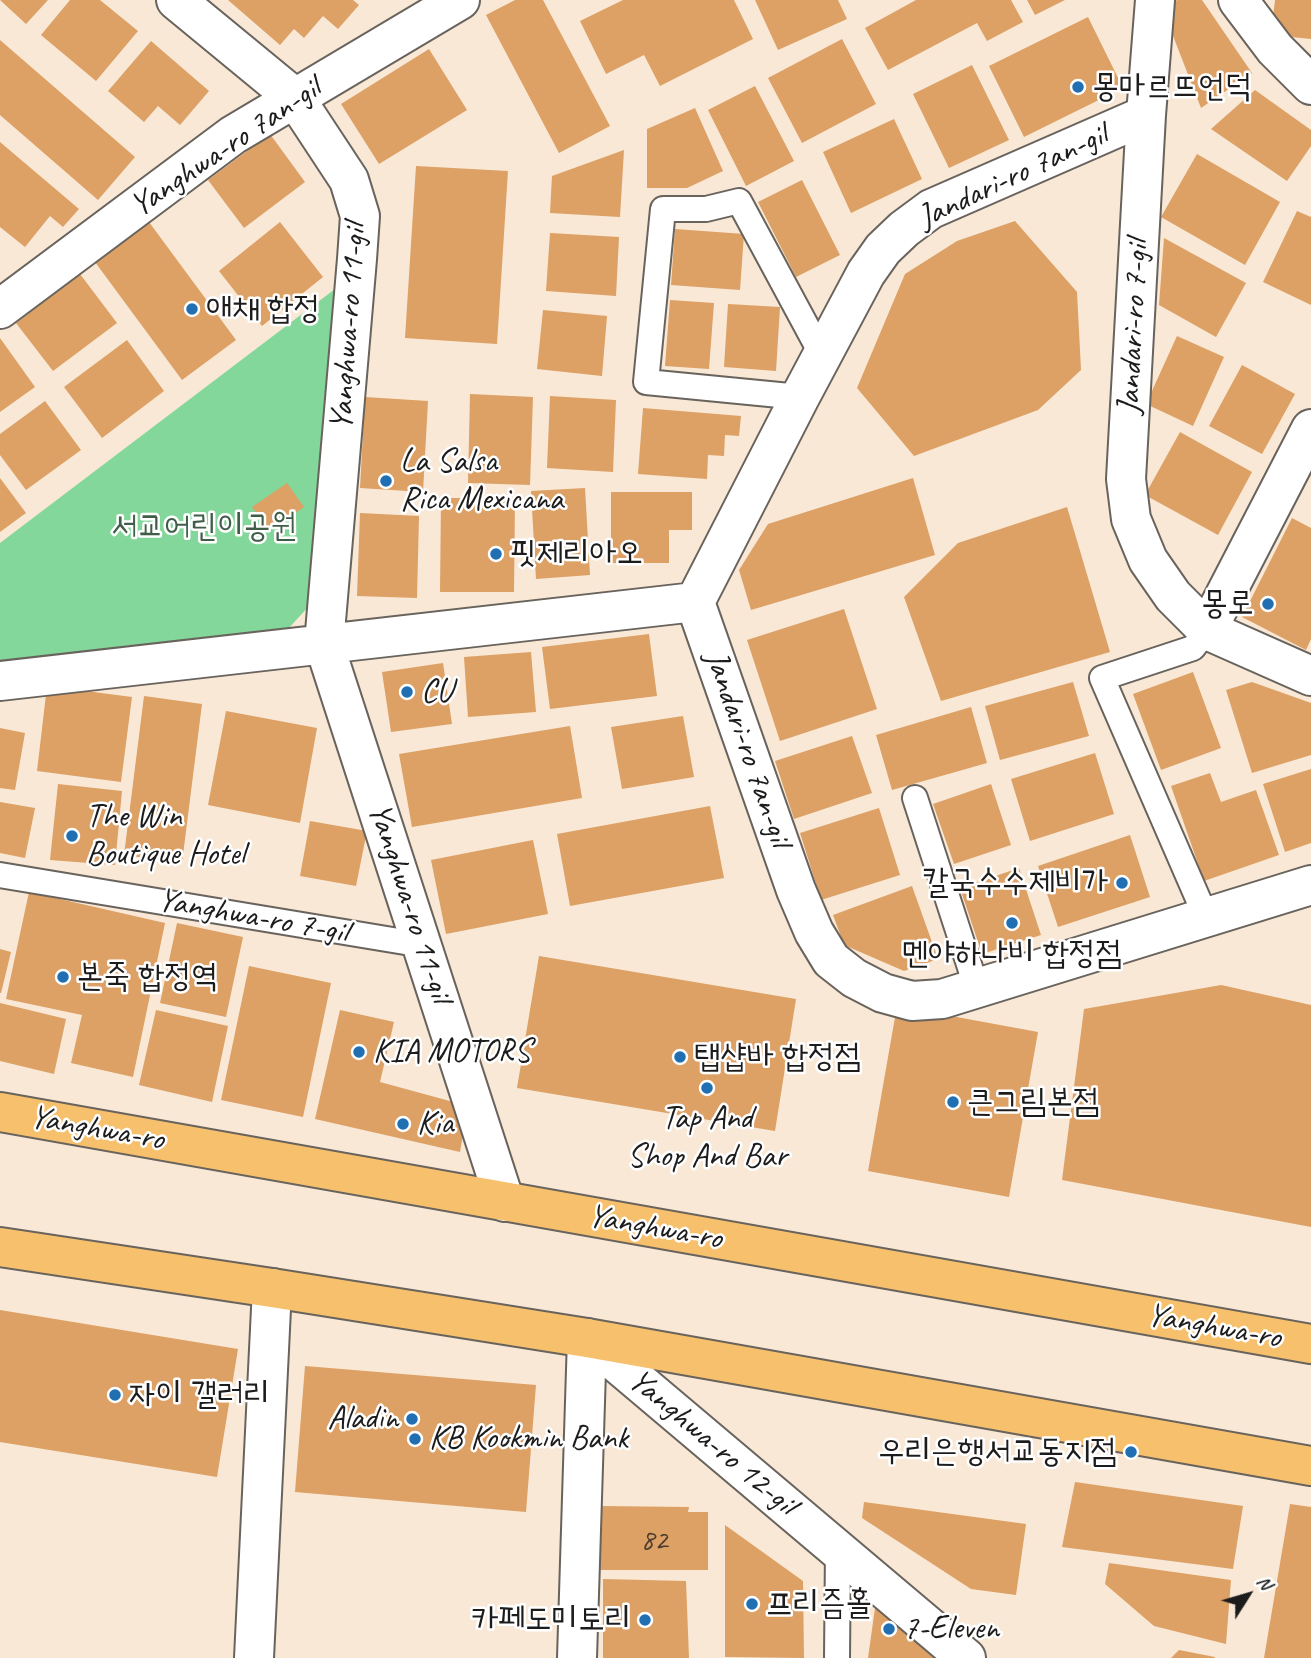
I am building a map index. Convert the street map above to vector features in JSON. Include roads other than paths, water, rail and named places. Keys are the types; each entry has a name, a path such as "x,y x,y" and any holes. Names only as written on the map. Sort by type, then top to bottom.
{"main road":[{"name":"Yanghwa-ro","path":"0,1112 1311,1344"},
{"path":"0,1247 587,1338 1311,1466"}],"street":[{"name":"Yanghwa-ro 11-gil","path":"176,0 295,98 349,180 360,216 324,644 505,1202"},
{"name":"Yanghwa-ro 7an-gil","path":"0,309 233,135 460,0"},
{"name":"Jandari-ro 7-gil","path":"1155,0 1126,479 1130,519 1148,560 1173,596 1207,630 1311,676"},
{"path":"1238,0 1275,49 1311,85"},
{"name":"Jandari-ro 7an-gil","path":"1146,116 932,209 883,249 822,355 695,602 796,890 814,932 831,960 855,978 883,993 912,1001 942,999 1311,885"},
{"path":"1207,630 1311,429"},
{"path":"0,681 695,602"},
{"path":"254,1658 272,1288"},
{"path":"577,1658 587,1338"},
{"name":"Yanghwa-ro 12-gil","path":"587,1338 966,1658"}],"lane":[{"path":"800,397 646,382 663,209 706,209 739,201 822,355"},
{"path":"1206,917 1102,678 1193,648 1207,630"},
{"path":"915,798 977,989"},
{"name":"Yanghwa-ro 7-gil","path":"0,874 423,946"},
{"path":"837,1658 838,1548"}],"place":[{"name":"몽마르뜨언덕","path":"1078,87"},
{"name":"애채 합정","path":"192,309"},
{"name":"La Salsa Rica Mexicana","path":"386,481"},
{"name":"핏제리아오","path":"496,554"},
{"name":"몽로","path":"1268,604"},
{"name":"CU","path":"407,692"},
{"name":"The Win Boutique Hotel","path":"72,836"},
{"name":"칼국수수제비가","path":"1122,883"},
{"name":"멘야하나비 합정점","path":"1012,923"},
{"name":"본죽 합정역","path":"63,977"},
{"name":"KIA MOTORS","path":"359,1052"},
{"name":"탭샵바 합정점","path":"680,1057"},
{"name":"Tap And Shop And Bar","path":"707,1088"},
{"name":"큰그림본점","path":"953,1102"},
{"name":"Kia","path":"403,1124"},
{"name":"자이 갤러리","path":"115,1395"},
{"name":"Aladin","path":"412,1419"},
{"name":"KB Kookmin Bank","path":"415,1439"},
{"name":"우리은행서교동지점","path":"1131,1452"},
{"name":"프리즘홀","path":"752,1604"},
{"name":"카페도미토리","path":"645,1620"},
{"name":"7-Eleven","path":"889,1629"}],"park label":[{"name":"서교어린이공원","path":"204,527"}]}
